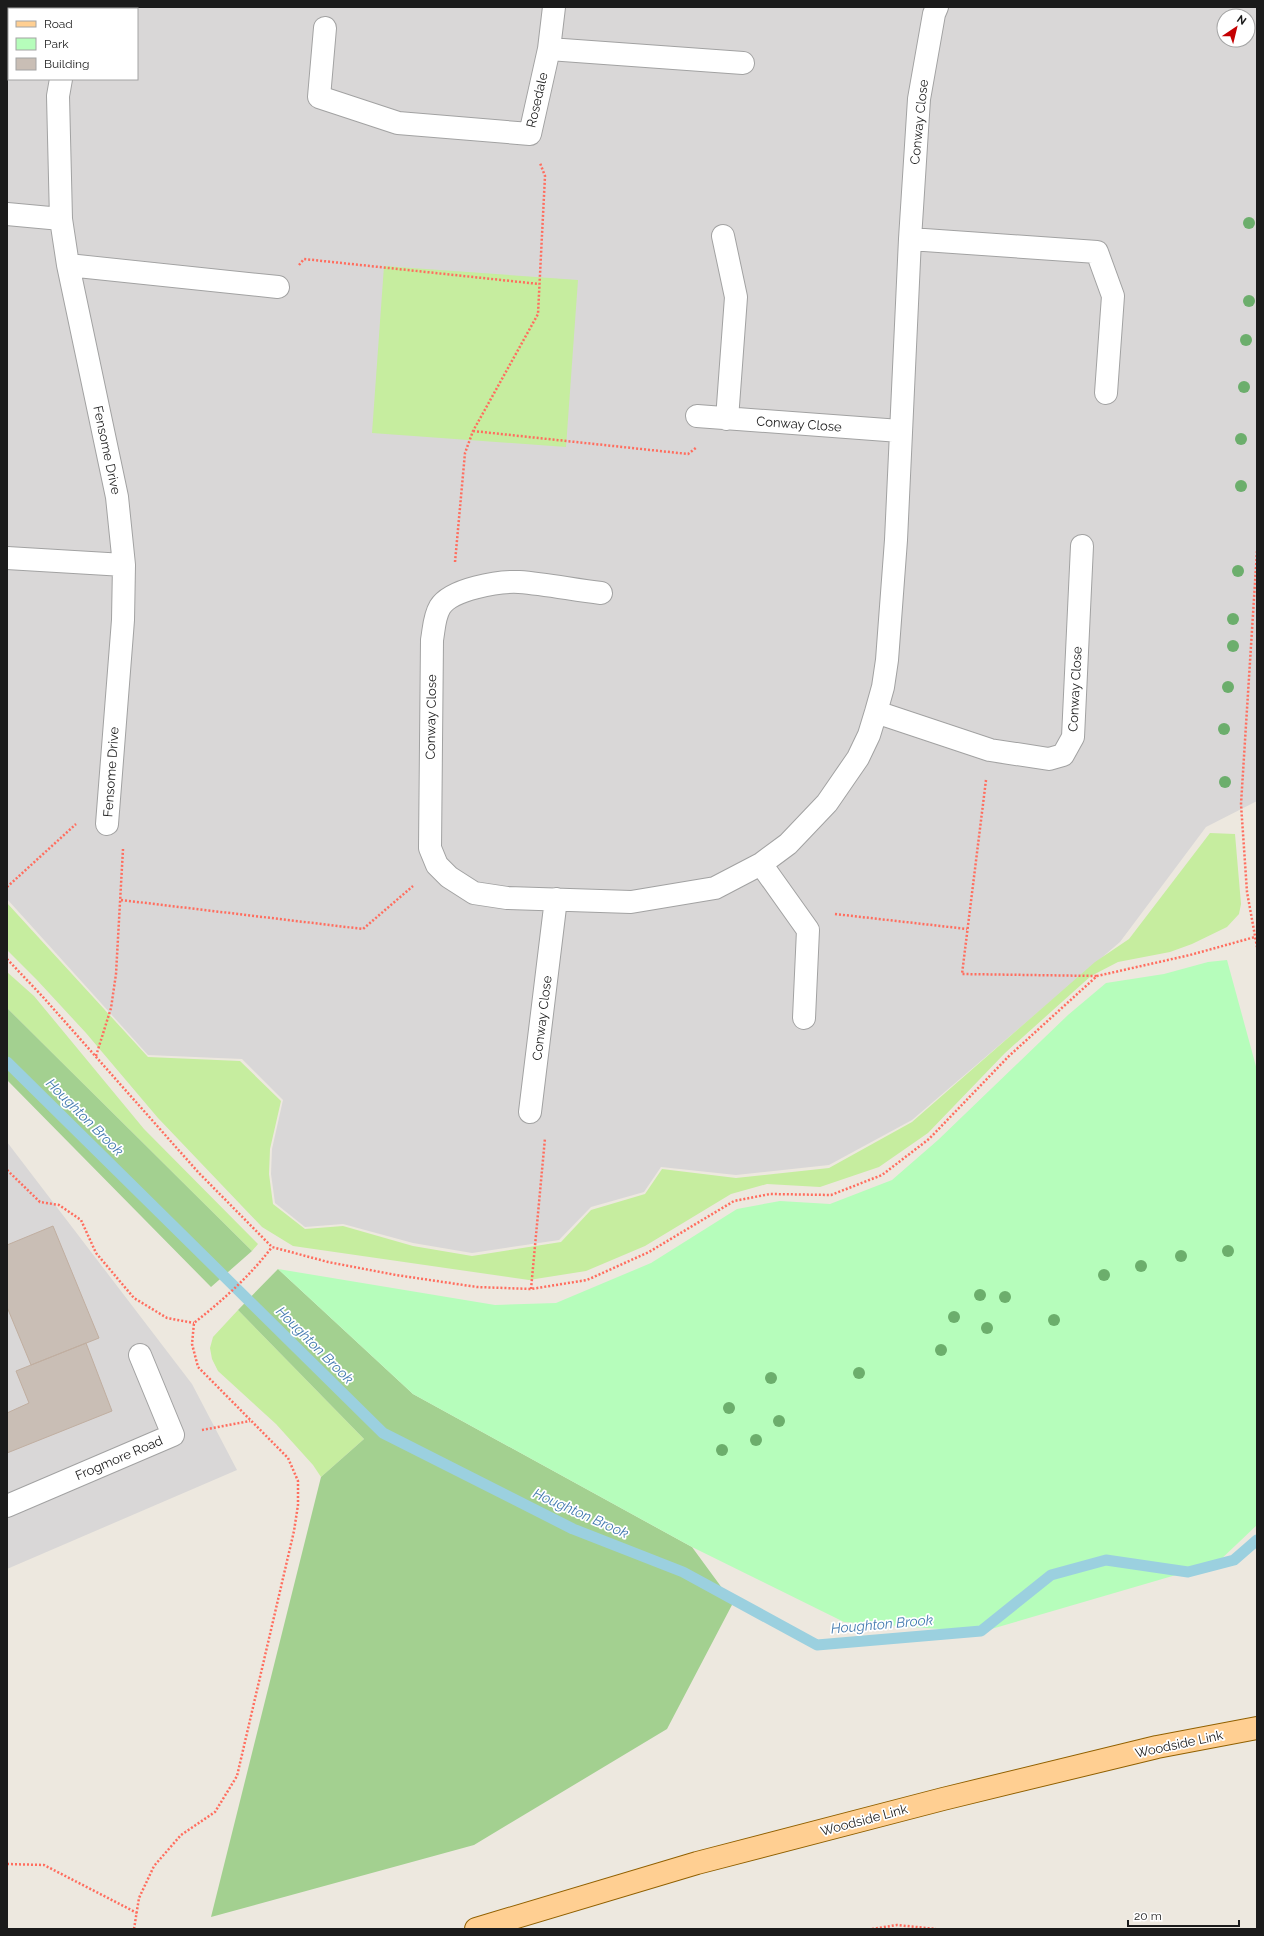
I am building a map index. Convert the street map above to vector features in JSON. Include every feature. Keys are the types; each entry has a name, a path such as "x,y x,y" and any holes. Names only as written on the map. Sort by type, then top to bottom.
{"main road":[{"name":"Woodside Link","path":"476,1929 697,1863 943,1799 1157,1747 1257,1728"}],"street":[{"name":"Rosedale","path":"325,28 319,97 398,123 530,134 549,49 554,7"},
{"name":"Conway Close","path":"602,593 518,582 465,590 440,606 434,622 432,640 430,848 437,865 449,877 474,893 507,898 631,902 716,888 761,864 788,844 827,803 858,758 869,735 883,687 888,660 896,540 910,239 919,99 934,14 938,7"},
{"path":"549,49 743,63"},
{"name":"Fensome Drive","path":"61,80 58,96 61,219 68,265 117,497 124,565 123,620 107,824"},
{"path":"7,214 61,219"},
{"path":"723,236 736,297 727,419"},
{"path":"910,239 1097,252 1113,296 1106,393"},
{"path":"68,265 278,287"},
{"name":"Conway Close","path":"697,416 900,431"},
{"name":"Conway Close","path":"876,712 990,750 1049,759 1063,755 1073,737 1082,546"},
{"path":"7,558 124,565"},
{"path":"761,864 808,930 804,1018"},
{"name":"Conway Close","path":"530,1112 556,899"},
{"name":"Frogmore Road","path":"7,1506 173,1435 140,1355"}],"path":[{"path":"452,597 465,453 474,431 538,314 545,176 530,134"},
{"path":"278,287 304,259 539,284"},
{"path":"474,431 688,454 727,419"},
{"path":"1257,551 1241,804 1247,892 1257,946"},
{"path":"990,750 962,974 1097,976 1190,955 1255,937"},
{"path":"7,887 109,793"},
{"path":"96,1056 111,1008 116,974 121,900 123,846 107,824"},
{"path":"121,900 363,929 437,865"},
{"path":"793,909 968,929"},
{"path":"7,959 96,1056 198,1172 272,1247 328,1262 396,1275 477,1288 531,1289 587,1280 649,1252 734,1201 770,1194 831,1195 882,1175 928,1139 1009,1056 1097,976"},
{"path":"530,1112 547,1114 531,1289"},
{"path":"7,1170 40,1202 59,1205 81,1220 96,1253 134,1298 167,1318 194,1323"},
{"path":"134,1929 139,1898 154,1866 181,1835 215,1812 237,1776 294,1531 298,1505 298,1481 288,1458 198,1367 192,1344 194,1323 222,1301 260,1263 272,1247"},
{"path":"173,1435 251,1421"},
{"path":"7,1864 44,1865 137,1913"},
{"path":"872,1929 897,1925 936,1929"}],"shaded area":[{"path":"7,7 1257,7 1257,801 1206,827 1120,942 912,1120 829,1165 736,1175 661,1167 644,1192 591,1207 559,1240 472,1253 413,1243 343,1224 305,1227 275,1203 271,1174 272,1149 283,1100 242,1059 148,1055 7,899"},
{"path":"7,1142 192,1384 237,1470 7,1569"}],"green space":[{"path":"384,266 578,280 566,447 372,433"},
{"path":"1210,833 1235,834 1241,904 1239,914 1227,927 1192,944 1170,952 1118,962 1091,976 1005,1053 928,1133 879,1167 820,1187 767,1184 731,1194 645,1246 586,1271 529,1280 293,1246 262,1227 158,1118 86,1033 7,950 7,903 148,1057 240,1061 281,1101 270,1149 269,1174 273,1204 305,1229 343,1226 413,1246 472,1256 561,1242 591,1210 645,1194 662,1169 736,1178 829,1168 912,1122 1095,962 1129,939"},
{"path":"1227,960 1257,1070 1257,1525 1217,1563 981,1632 844,1622 692,1547 413,1394 278,1269 495,1305 556,1303 651,1263 737,1209 780,1201 830,1204 892,1180 938,1140 1068,1015 1106,983 1164,974 1208,962"},
{"path":"7,972 34,996 144,1129 258,1244 252,1251 7,1008"},
{"path":"7,1008 252,1251 211,1287 7,1080"},
{"path":"278,1269 413,1394 692,1547 733,1603 667,1729 474,1845 211,1917 321,1477 364,1439 238,1310"},
{"path":"238,1310 364,1439 321,1477 313,1465 276,1424 218,1371 212,1359 210,1348 213,1337"}],"building":[{"path":"53,1226 99,1338 31,1365 7,1307 7,1245"},
{"path":"86,1343 112,1411 7,1453 7,1413 29,1403 16,1371"}],"waterway":[{"name":"Houghton Brook","path":"7,1062 383,1433 573,1529 683,1572 817,1645 981,1631 1051,1575 1106,1560 1188,1572 1234,1560 1257,1540"}]}
